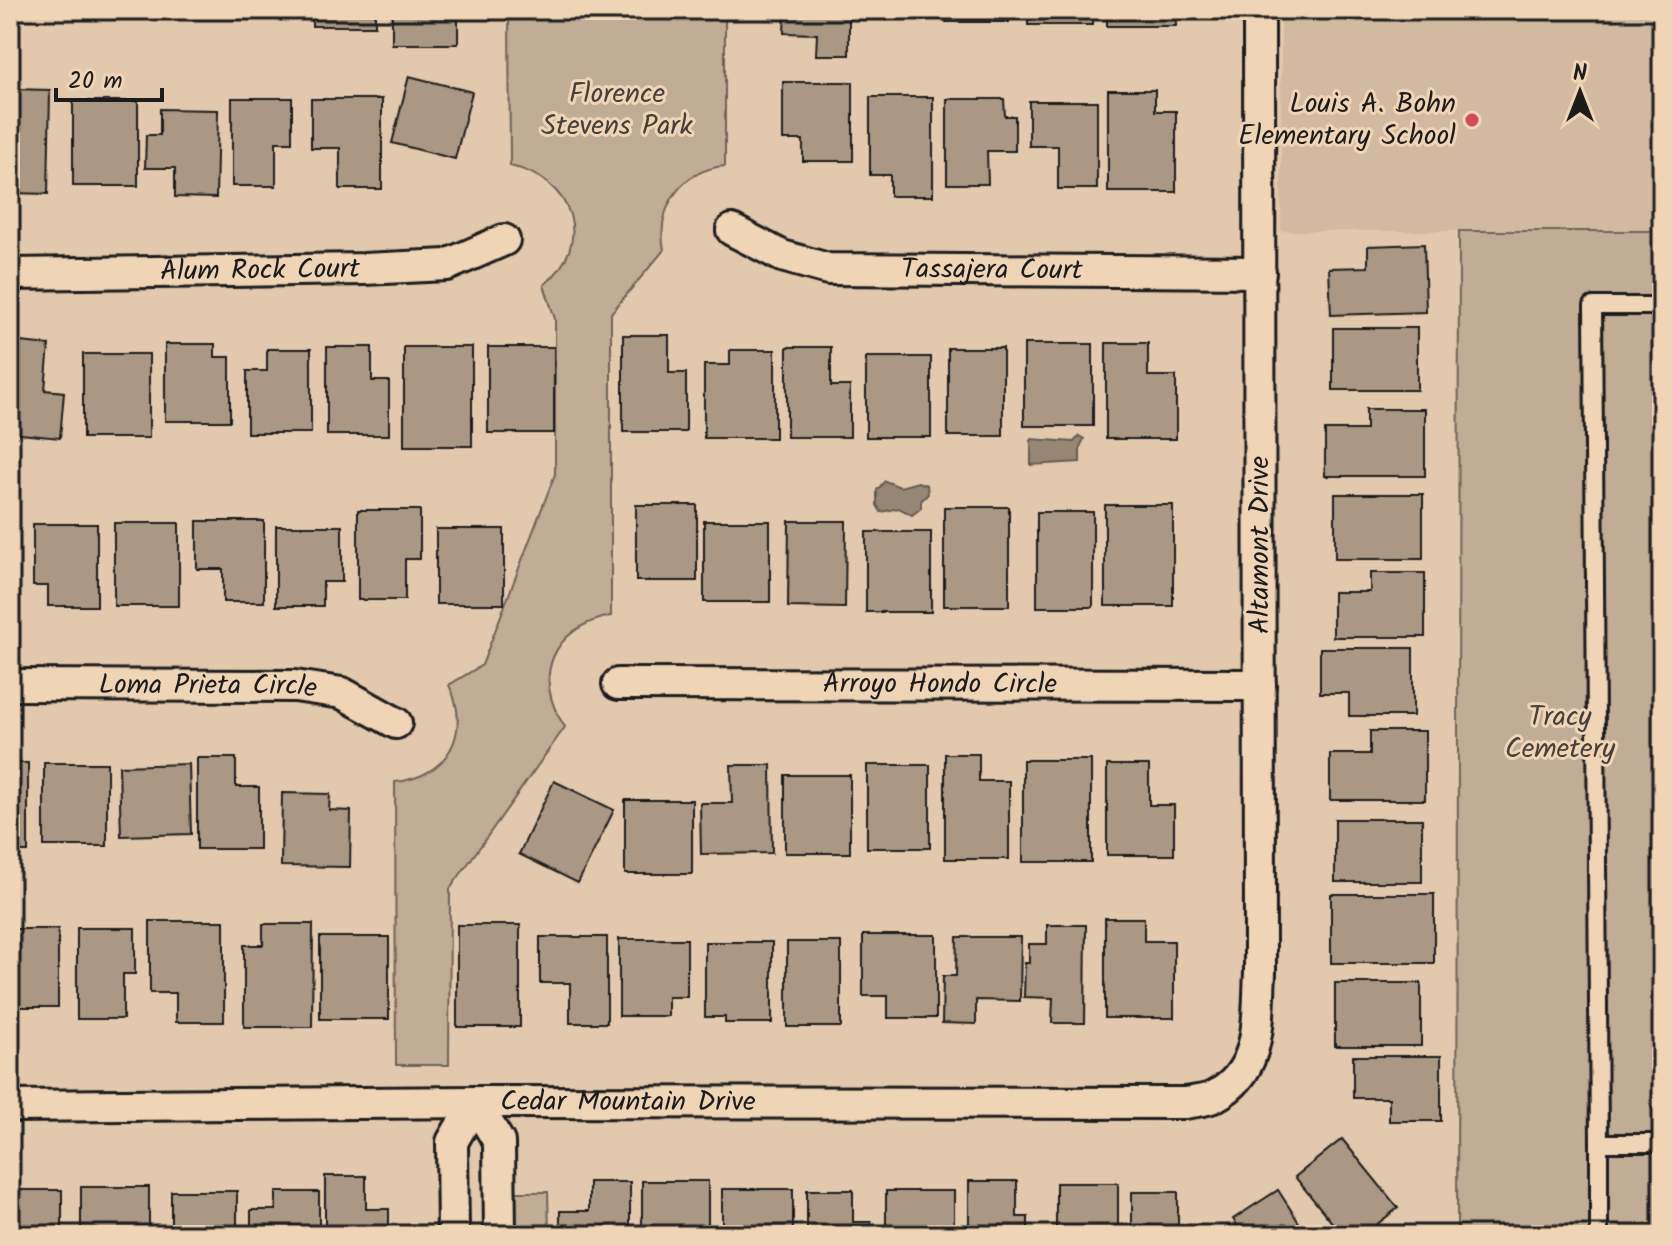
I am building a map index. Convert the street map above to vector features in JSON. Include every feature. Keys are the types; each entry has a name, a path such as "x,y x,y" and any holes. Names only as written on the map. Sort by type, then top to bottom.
{"street":[{"name":"Altamont Drive","path":"1240,1077 1255,1048 1260,973 1259,10"},
{"name":"Tassajera Court","path":"732,230 782,256 828,269 1260,272"},
{"name":"Alum Rock Court","path":"10,274 447,265 504,240"},
{"name":"Arroyo Hondo Circle","path":"618,684 1260,685"},
{"name":"Loma Prieta Circle","path":"10,685 295,686 342,693 396,723"},
{"name":"Cedar Mountain Drive","path":"10,1106 475,1102 1185,1103 1214,1097 1240,1077"},
{"path":"453,1235 452,1142 475,1102 499,1142 500,1235"}],"lane":[{"path":"1599,1235 1593,306 1662,306"},
{"path":"1599,1143 1662,1143"}],"shaded area":[{"name":"Louis A. Bohn Elementary School","path":"1281,10 1662,10 1662,231 1281,231"},
{"path":"1079,436 1084,439 1080,447 1080,462 1031,465 1031,439 1074,442"},
{"path":"885,481 900,487 918,482 927,485 928,494 921,501 921,508 912,515 899,508 881,512 877,505 877,490"}],"green space":[{"name":"Florence Stevens Park","path":"509,10 725,10 725,166 696,175 675,194 664,220 664,250 611,313 611,616 574,631 553,657 549,673 550,691 565,727 450,889 449,1065 396,1065 395,782 429,771 441,762 450,749 458,719 449,685 482,665 555,474 555,319 544,285 560,268 569,250 572,232 570,214 562,198 549,184 531,173 510,166"},
{"name":"Tracy Cemetery","path":"1459,231 1662,231 1662,1235 1457,1235"},
{"path":"514,1192 548,1192 549,1235 514,1235"}],"building":[{"path":"26,10 97,10 96,19"},
{"path":"129,10 202,10 202,18 129,17"},
{"path":"312,10 375,10 375,26 312,26"},
{"path":"392,10 458,10 458,44 392,44"},
{"path":"785,10 849,10 849,55 816,55 817,34 784,33"},
{"path":"865,10 935,10 935,14 865,15"},
{"path":"946,10 1009,10 1009,22 946,22"},
{"path":"1028,10 1093,10 1093,25 1028,25"},
{"path":"1107,10 1176,10 1176,26 1107,26"},
{"path":"409,76 472,92 455,159 392,143"},
{"path":"783,82 853,82 853,161 803,161 803,140 783,140"},
{"path":"10,89 50,90 48,194 10,193"},
{"path":"1108,90 1155,90 1155,111 1176,111 1176,192 1108,192"},
{"path":"870,97 933,97 933,196 890,196 890,175 870,175"},
{"path":"232,98 292,98 292,142 276,142 276,186 232,186"},
{"path":"311,99 382,99 382,189 340,189 340,148 311,148"},
{"path":"947,99 1004,99 1005,116 1015,116 1015,151 987,151 988,184 947,184"},
{"path":"73,101 138,101 138,186 73,186"},
{"path":"1029,101 1097,101 1097,189 1058,189 1058,146 1029,146"},
{"path":"160,109 218,110 216,198 175,197 175,168 145,168 146,135 160,135"},
{"path":"1424,244 1426,312 1331,315 1329,268 1368,267 1368,246"},
{"path":"1333,328 1417,328 1417,390 1333,390"},
{"path":"623,335 669,335 669,373 686,373 686,432 623,432"},
{"path":"10,341 49,345 45,390 64,392 60,438 10,433"},
{"path":"1106,343 1148,343 1148,376 1176,376 1176,439 1106,439"},
{"path":"165,344 215,344 215,357 230,357 230,421 165,421"},
{"path":"1024,344 1093,344 1093,426 1024,426"},
{"path":"327,347 372,347 372,381 389,381 389,435 327,435"},
{"path":"404,347 472,347 472,446 404,446"},
{"path":"488,347 554,347 554,433 488,433"},
{"path":"787,347 831,347 831,386 850,386 850,437 787,437"},
{"path":"948,348 1003,348 1003,436 948,436"},
{"path":"267,349 311,349 311,433 247,433 247,371 267,371"},
{"path":"730,350 775,350 775,438 704,438 704,365 730,365"},
{"path":"83,354 149,354 149,438 83,438"},
{"path":"866,357 931,357 931,437 866,437"},
{"path":"1366,409 1425,409 1425,476 1325,476 1325,430 1366,430"},
{"path":"1335,494 1423,494 1423,559 1335,559"},
{"path":"636,505 697,505 697,581 636,581"},
{"path":"1105,505 1173,505 1173,606 1105,606"},
{"path":"944,507 1009,507 1009,606 944,606"},
{"path":"358,510 420,510 420,559 405,559 405,600 358,600"},
{"path":"1037,512 1093,512 1093,607 1037,607"},
{"path":"197,521 264,521 264,602 223,602 223,569 197,569"},
{"path":"704,521 770,521 770,602 704,602"},
{"path":"789,521 846,521 845,608 788,607"},
{"path":"114,523 179,523 179,606 114,606"},
{"path":"33,524 97,524 97,606 48,606 48,586 33,586"},
{"path":"276,526 342,526 342,582 323,582 323,606 276,606"},
{"path":"436,529 504,529 504,604 436,604"},
{"path":"866,532 931,532 931,612 866,612"},
{"path":"1370,573 1425,573 1425,637 1333,637 1333,592 1370,592"},
{"path":"1320,648 1413,648 1413,716 1349,716 1349,693 1320,693"},
{"path":"1370,731 1425,731 1425,800 1330,800 1330,754 1370,754"},
{"path":"945,754 979,754 979,781 1009,781 1009,859 945,859"},
{"path":"197,758 236,758 236,787 259,787 259,849 197,849"},
{"path":"1023,760 1091,760 1091,862 1023,862"},
{"path":"10,763 28,763 28,852 10,852"},
{"path":"44,763 107,763 107,846 44,846"},
{"path":"189,764 191,834 121,836 119,766"},
{"path":"731,765 771,765 772,853 701,854 700,803 732,803"},
{"path":"867,765 930,765 930,848 867,848"},
{"path":"1107,765 1149,765 1149,805 1174,805 1174,855 1107,855"},
{"path":"785,775 850,775 850,853 785,853"},
{"path":"554,781 614,810 578,883 519,854"},
{"path":"282,793 330,794 329,810 351,811 350,867 281,866"},
{"path":"625,800 692,800 692,874 625,874"},
{"path":"1335,819 1422,819 1422,882 1335,882"},
{"path":"1331,894 1434,894 1434,963 1331,963"},
{"path":"1105,918 1144,918 1144,941 1174,941 1174,1018 1105,1018"},
{"path":"150,921 224,921 224,1022 176,1022 176,993 150,993"},
{"path":"263,924 313,924 312,1027 244,1027 244,945 263,945"},
{"path":"457,925 520,925 520,1027 457,1027"},
{"path":"1047,925 1086,925 1085,1023 1052,1023 1053,998 1024,997 1029,944 1047,944"},
{"path":"77,928 135,928 135,974 123,974 123,1019 77,1019"},
{"path":"10,929 58,929 58,1007 10,1007"},
{"path":"863,935 936,935 936,1018 888,1018 888,996 863,996"},
{"path":"320,937 389,937 389,1019 320,1019"},
{"path":"540,937 607,937 607,1023 570,1023 570,983 540,983"},
{"path":"957,937 1021,937 1020,1001 976,1000 976,1024 942,1023 943,976 956,976"},
{"path":"619,939 687,939 687,997 668,997 668,1016 619,1016"},
{"path":"705,942 772,942 772,1023 725,1023 725,1017 705,1017"},
{"path":"787,942 841,942 841,1027 787,1027"},
{"path":"1335,983 1421,983 1421,1046 1335,1046"},
{"path":"1353,1056 1441,1056 1441,1121 1389,1121 1389,1098 1353,1098"},
{"path":"1342,1139 1398,1208 1363,1235 1342,1235 1295,1177"},
{"path":"325,1176 366,1176 366,1209 389,1209 389,1235 325,1235"},
{"path":"642,1181 708,1181 708,1235 642,1235"},
{"path":"969,1181 1017,1181 1017,1217 1028,1217 1028,1235 969,1235"},
{"path":"589,1182 630,1182 630,1235 560,1235 560,1211 589,1211"},
{"path":"1056,1183 1118,1183 1118,1235 1056,1235"},
{"path":"81,1187 149,1187 149,1235 81,1235"},
{"path":"722,1189 793,1189 793,1235 722,1235"},
{"path":"10,1190 62,1190 62,1235 10,1235"},
{"path":"807,1190 853,1190 853,1222 871,1222 871,1235 807,1235"},
{"path":"1278,1190 1307,1235 1243,1235 1233,1219"},
{"path":"171,1191 237,1191 237,1235 171,1235"},
{"path":"886,1191 954,1191 954,1235 886,1235"},
{"path":"276,1192 319,1192 319,1235 251,1235 251,1210 276,1210"},
{"path":"1132,1192 1178,1192 1178,1234 1190,1235 1132,1235"}],"place":[{"name":"Louis A. Bohn Elementary School","path":"1472,120"}]}
